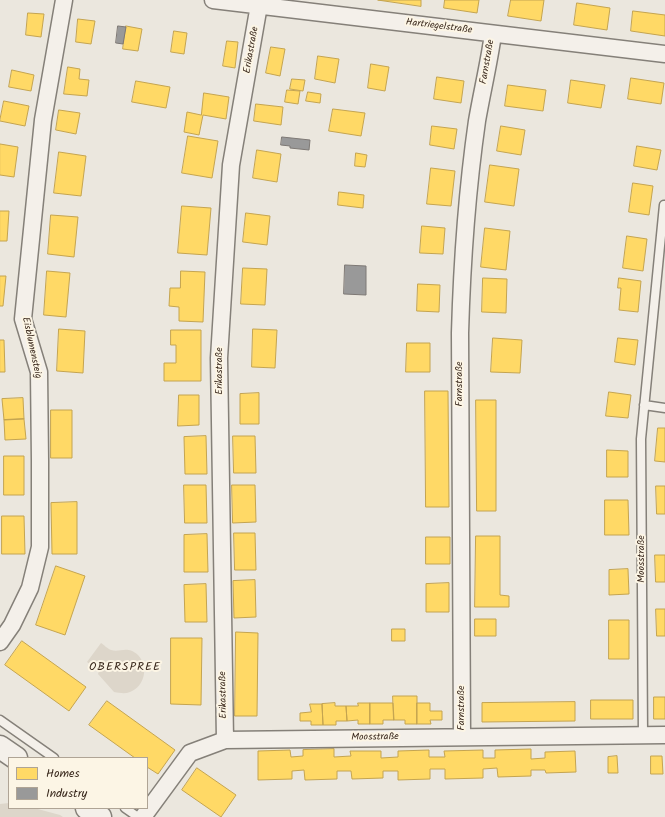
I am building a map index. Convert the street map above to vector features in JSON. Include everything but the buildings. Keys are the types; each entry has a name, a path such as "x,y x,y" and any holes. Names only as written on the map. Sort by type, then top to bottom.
{"main road":[{"path":"0,747 15,757"},
{"path":"88,809 100,817"}],"street":[{"name":"Eisblumensteig","path":"0,642 12,625 30,588 40,547 39,372 23,319 43,120 64,0"},
{"name":"Hartriegelstraße","path":"213,0 665,54"},
{"name":"Erikastraße","path":"225,740 219,358 231,165 260,5"},
{"name":"Farnstraße","path":"462,737 460,333 462,267 469,186 478,120 493,34"},
{"name":"Moosstraße","path":"143,817 190,753 225,740 665,735"}],"lane":[{"name":"Moosstraße","path":"643,736 641,439 662,253 664,205"},
{"path":"644,405 665,408"},
{"path":"0,720 53,757"},
{"path":"126,809 138,817"}],"shaded area":[{"path":"101,643 114,651 130,650 138,655 144,665 144,676 142,681 135,689 126,693 114,692 98,674 99,671 87,662"},
{"path":"8,803 8,809 38,809 63,817 0,817 0,804"}],"district":[{"name":"OBERSPREE","path":"125,668"}]}
